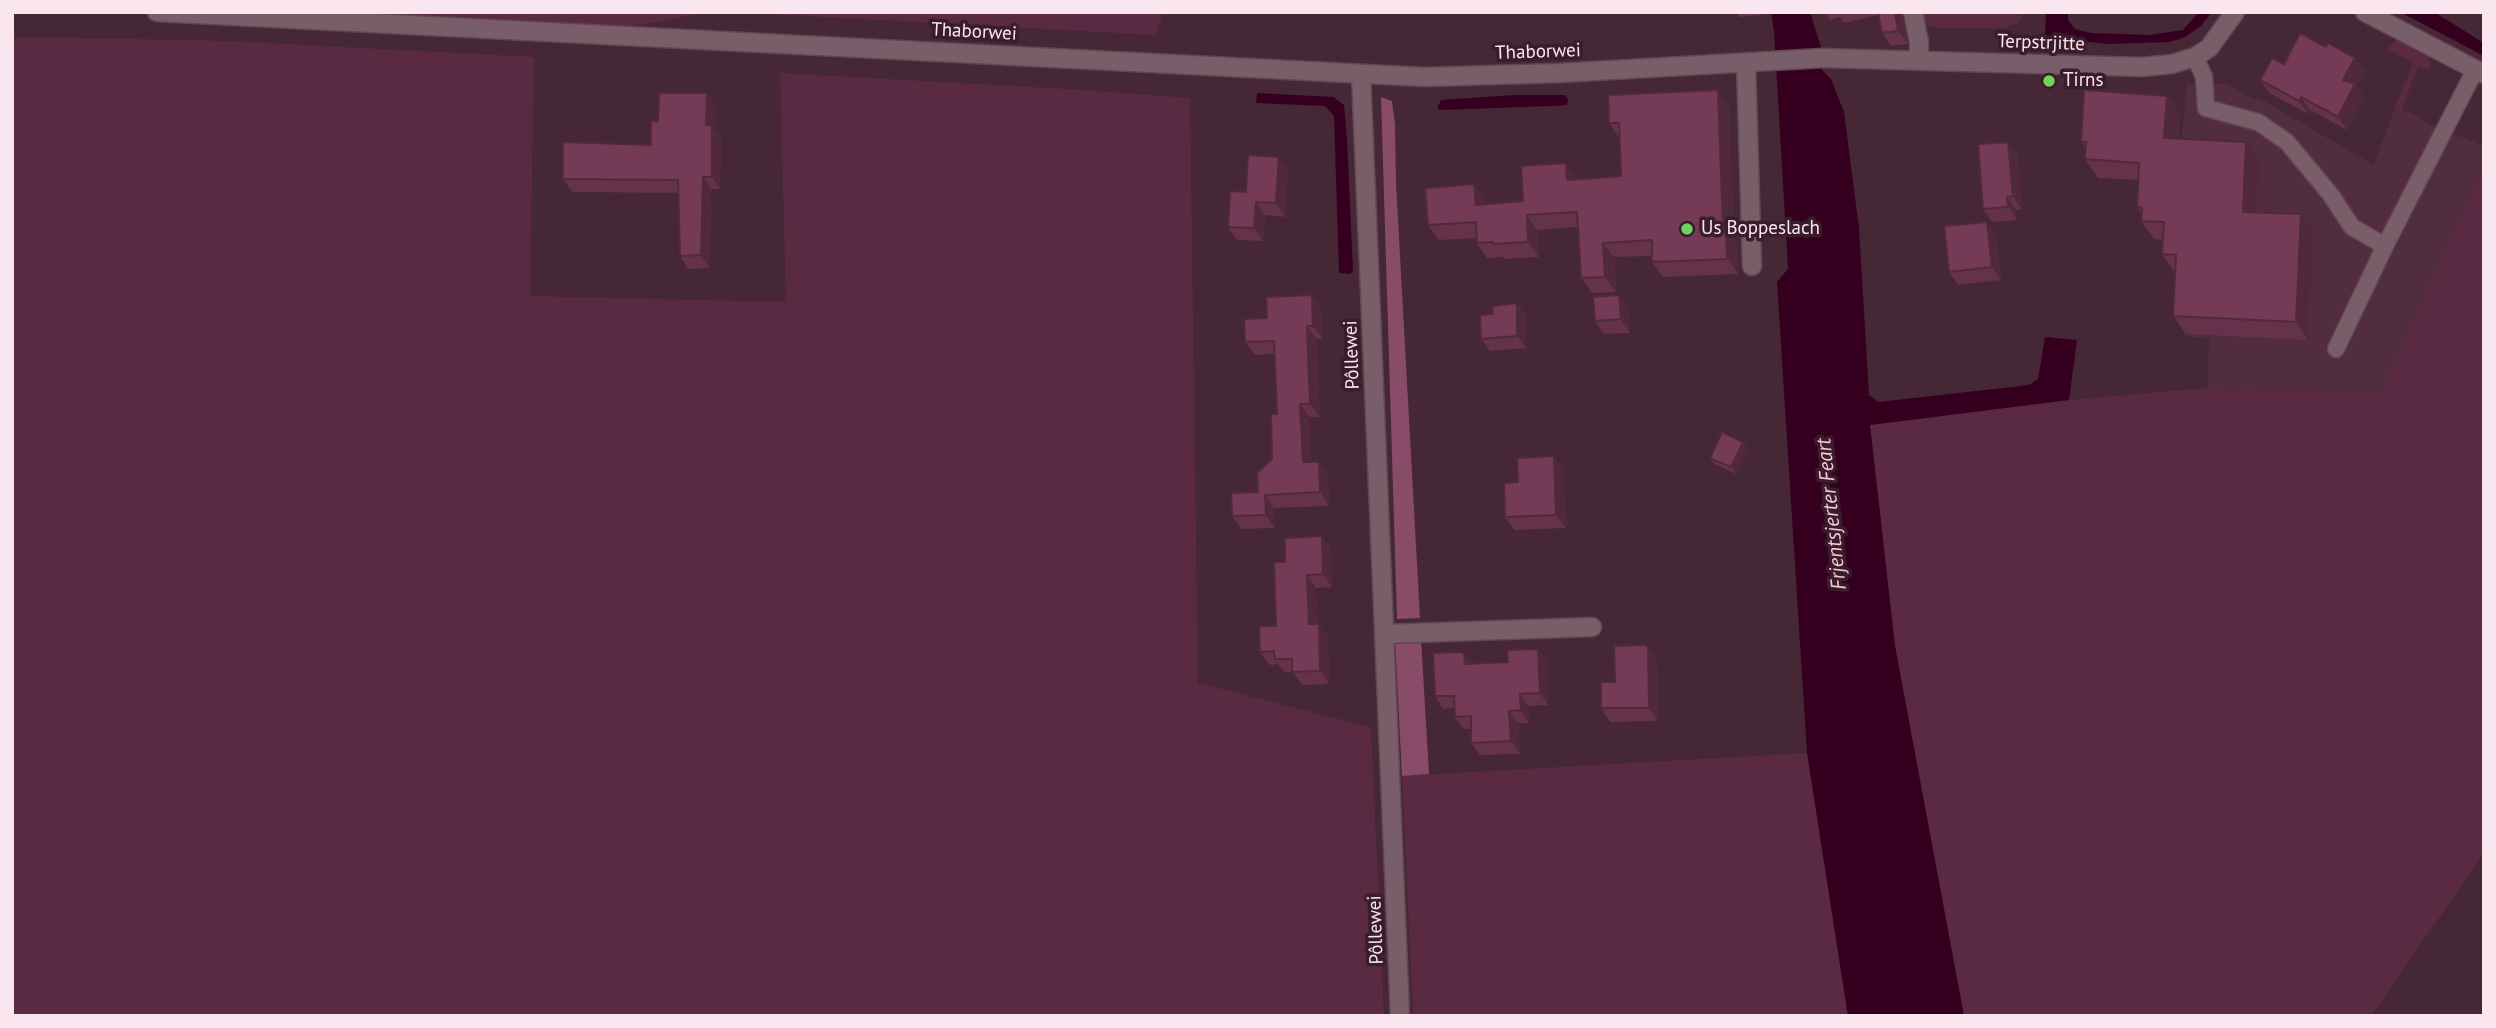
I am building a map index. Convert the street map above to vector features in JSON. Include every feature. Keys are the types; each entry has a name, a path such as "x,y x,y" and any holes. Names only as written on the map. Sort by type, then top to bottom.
{"street":[{"name":"Thaborwei","path":"157,12 1425,77 1560,73 1823,58"},
{"path":"1913,12 1919,42 1919,60"},
{"path":"2195,57 2209,48 2235,12"},
{"path":"2365,12 2479,72"},
{"name":"Terpstrjitte","path":"1823,58 2142,67 2172,64 2195,57"},
{"path":"1746,63 1752,266"},
{"name":"Pôllewei","path":"1362,74 1400,1016"},
{"path":"1384,634 1592,627"}],"lane":[{"path":"2195,57 2204,77 2206,108 2258,122 2287,142 2331,195 2352,227 2385,246"},
{"path":"2336,349 2385,246 2479,72"}],"shaded area":[{"path":"286,12 708,12 641,25 595,27"},
{"path":"731,12 1163,12 1156,35"},
{"path":"1917,12 2024,12 2018,23 2003,28 1940,28 1922,24"},
{"path":"12,38 229,41 534,57 530,296 786,302 780,73 1190,98 1198,683 1371,727 1384,1016 12,1016"},
{"path":"2399,39 2428,53 2431,70 2418,66 2402,110 2422,118 2420,121 2394,110 2413,63 2388,49"},
{"path":"2187,83 2227,84 2255,100 2257,97 2374,165 2394,110 2484,146 2484,165 2383,392 2207,388 2209,339 2184,336 2188,230 2180,155"},
{"path":"1381,97 1392,101 1395,124 1420,618 1397,619"},
{"path":"2484,165 2484,853 2371,1016 1964,1016 1895,646 1870,425 2069,400 2207,388 2382,392"},
{"path":"1421,638 1429,774 1402,776 1395,639"},
{"path":"1807,753 1848,1016 1413,1016 1402,776"}],"water":[{"name":"Frjentsjerter Feart","path":"1771,12 1810,12 1821,47 1822,70 1831,79 1844,112 1859,228 1869,395 1878,402 2029,385 2038,379 2045,337 2077,340 2069,400 1870,425 1895,646 1964,1016 1848,1016 1807,753 1777,282 1788,269"},
{"path":"2046,12 2068,12 2068,20 2075,29 2091,33 2150,35 2183,30 2199,12 2212,12 2201,26 2185,37 2170,42 2109,44 2050,38 2045,34"},
{"path":"2400,12 2434,12 2484,43 2484,56"},
{"path":"1257,93 1333,97 1344,105 1353,271 1350,274 1339,273 1334,116 1325,106 1256,103"},
{"path":"1565,95 1568,99 1567,105 1552,106 1439,110 1438,106 1441,100"}],"building":[{"path":"1878,12 1895,12 1898,31 1882,33"},
{"path":"2300,33 2326,47 2328,43 2355,58 2343,80 2355,84 2338,117 2301,97 2299,101 2260,80 2272,58 2284,64"},
{"path":"1718,90 1723,227 1726,227 1727,259 1652,262 1652,240 1603,243 1605,277 1581,278 1577,212 1527,215 1528,242 1477,243 1476,222 1428,225 1425,188 1474,184 1476,205 1523,201 1521,166 1566,163 1567,180 1621,176 1619,123 1609,123 1608,95"},
{"path":"2084,90 2167,96 2164,138 2246,142 2243,212 2301,214 2296,322 2173,316 2176,255 2162,254 2164,222 2141,221 2142,208 2137,207 2139,163 2085,159 2086,142 2081,142"},
{"path":"659,93 707,93 706,125 712,125 712,177 703,177 701,255 680,256 678,180 563,179 563,142 651,145 651,121 658,121"},
{"path":"2008,142 2013,196 2007,197 2008,207 1983,209 1978,144"},
{"path":"1248,155 1279,157 1276,203 1256,202 1254,228 1228,227 1230,191 1246,192"},
{"path":"1987,222 1992,267 1949,272 1944,226"},
{"path":"1312,295 1313,326 1307,326 1310,404 1300,404 1303,462 1319,462 1320,492 1265,495 1266,515 1232,516 1231,493 1258,492 1257,473 1272,459 1271,414 1277,414 1274,341 1245,342 1244,319 1267,318 1266,297"},
{"path":"1619,295 1621,319 1595,321 1593,297"},
{"path":"1517,303 1517,336 1481,339 1480,315 1493,314 1493,306"},
{"path":"1722,432 1743,442 1731,467 1710,458"},
{"path":"1554,456 1556,515 1505,517 1504,483 1518,482 1517,458"},
{"path":"1322,536 1323,574 1307,575 1309,624 1319,624 1320,671 1292,672 1292,659 1275,659 1274,651 1260,652 1259,626 1276,626 1274,562 1285,562 1285,538"},
{"path":"1648,645 1649,708 1601,708 1601,682 1615,682 1614,646"},
{"path":"1538,649 1540,693 1520,694 1521,710 1509,711 1511,741 1471,743 1471,716 1455,717 1454,696 1435,696 1433,653 1464,652 1465,664 1508,662 1507,650"}],"place":[{"name":"Tirns","path":"2049,81"},
{"name":"Us Boppeslach","path":"1687,229"}]}
